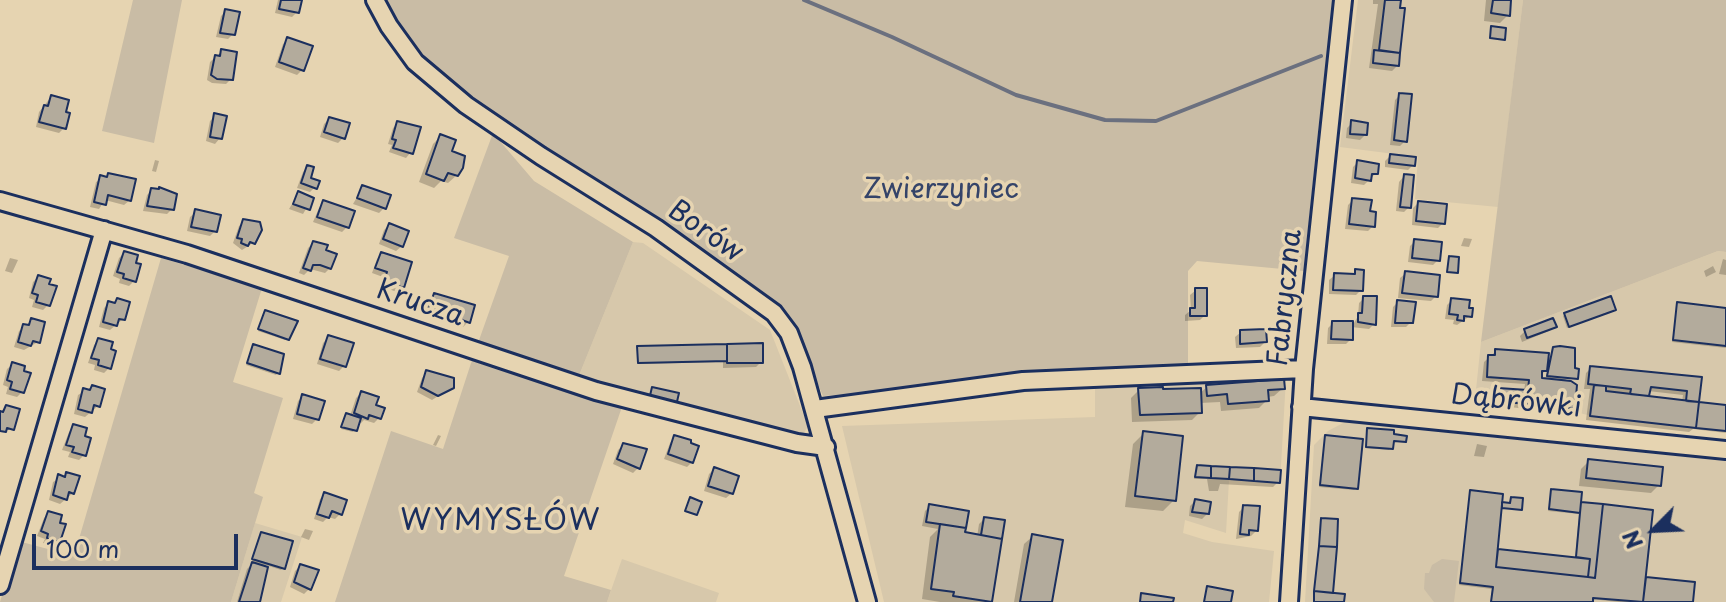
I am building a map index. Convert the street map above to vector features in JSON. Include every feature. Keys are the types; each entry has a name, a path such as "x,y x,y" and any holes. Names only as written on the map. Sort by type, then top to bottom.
{"street":[{"name":"Borów","path":"375,0 415,62 466,105 656,228 774,313 789,333 815,409 867,602"},
{"name":"Fabryczna","path":"1289,602 1304,369 1343,0"},
{"name":"Krucza","path":"0,201 187,254 596,391 797,443 826,447"},
{"path":"0,585 104,230"},
{"path":"815,409 1023,381 1304,369"},
{"name":"Dąbrówki","path":"1301,407 1726,450"}],"shaded area":[{"path":"1358,0 1523,0 1498,207 1415,199 1418,157 1340,147"},
{"path":"633,242 643,243 770,330 808,426 801,438 578,378"},
{"path":"1718,251 1726,252 1726,432 1603,419 1572,411 1475,399 1481,342"},
{"path":"1286,378 1280,483 1229,480 1226,533 1185,520 1183,533 1212,542 1274,551 1269,602 884,602 842,426 1095,417 1095,389"},
{"path":"1345,422 1726,461 1726,602 1305,602 1314,445 1328,431"},
{"path":"255,523 302,537 281,602 231,602"},
{"path":"622,559 719,593 716,602 607,602"}],"green space":[{"path":"133,0 182,0 154,143 102,131"},
{"name":"Zwierzyniec","path":"385,0 1334,0 1304,271 1197,261 1188,271 1188,366 823,396 788,316 450,82 401,31"},
{"path":"1523,0 1726,0 1726,252 1718,251 1481,342"},
{"path":"493,133 534,181 633,242 578,378 478,343 509,256 454,238"},
{"path":"161,258 262,288 233,382 283,398 254,493 263,497 231,602 0,602 18,541 74,556"},
{"path":"474,354 624,401 564,576 611,590 607,602 335,602 391,431 443,449"},
{"path":"1442,559 1459,561 1454,602 1434,602 1424,589 1425,573 1429,573 1432,565"}],"building":[{"path":"281,0 302,0 299,13 279,9"},
{"path":"1385,0 1401,0 1400,8 1405,8 1400,53 1379,50"},
{"path":"1493,0 1511,0 1510,16 1491,13"},
{"path":"225,9 240,12 235,35 220,33"},
{"path":"1491,26 1506,28 1505,40 1490,38"},
{"path":"287,37 313,46 304,71 279,62"},
{"path":"221,49 237,52 233,80 217,79 211,75 215,55 220,56"},
{"path":"1374,50 1400,53 1399,66 1373,63"},
{"path":"1399,93 1412,94 1407,142 1394,140"},
{"path":"51,95 69,100 66,129 39,122"},
{"path":"214,113 227,116 222,139 210,137"},
{"path":"329,117 350,123 345,139 324,132"},
{"path":"1351,120 1368,123 1367,135 1350,134"},
{"path":"397,121 421,127 413,154 393,148"},
{"path":"440,134 456,140 452,151 465,156 458,176 448,173 444,181 426,174"},
{"path":"1390,154 1416,157 1415,166 1389,163"},
{"path":"1357,160 1379,164 1378,174 1372,174 1371,181 1355,178"},
{"path":"307,165 314,167 311,178 320,181 317,189 301,183"},
{"path":"108,173 136,179 131,201 108,195 106,205 94,202 100,175 107,177"},
{"path":"1404,174 1414,175 1411,208 1400,207"},
{"path":"362,185 391,195 386,209 357,198"},
{"path":"159,187 177,194 174,210 147,206 151,188"},
{"path":"298,191 314,198 310,210 293,204"},
{"path":"1352,198 1372,200 1370,211 1376,212 1375,227 1349,224"},
{"path":"323,200 355,211 349,228 317,217"},
{"path":"1418,201 1447,204 1445,224 1416,221"},
{"path":"195,209 221,215 217,232 191,227"},
{"path":"243,219 260,222 262,230 255,244 250,242 248,246 237,238"},
{"path":"389,223 409,231 403,247 383,239"},
{"path":"1414,239 1442,242 1440,261 1412,258"},
{"path":"313,241 328,245 326,250 337,254 331,269 320,265 313,265 311,271 303,268"},
{"path":"124,251 138,255 136,263 141,264 136,282 123,278 124,274 117,272"},
{"path":"381,252 412,262 404,288 384,281 387,272 375,268"},
{"path":"1449,256 1459,257 1458,273 1447,272"},
{"path":"1355,269 1364,270 1363,291 1333,290 1334,273 1355,274"},
{"path":"1405,271 1440,275 1438,297 1402,293"},
{"path":"38,275 51,279 49,284 57,286 50,306 36,302 38,295 32,293"},
{"path":"1195,288 1207,288 1207,316 1190,316 1190,308 1195,308"},
{"path":"434,293 475,305 470,323 429,308"},
{"path":"1363,296 1377,296 1376,325 1358,322"},
{"path":"1611,296 1616,310 1569,327 1564,313"},
{"path":"117,298 130,302 125,320 119,319 117,326 103,322 108,301 115,303"},
{"path":"1451,298 1470,300 1472,317 1464,316 1464,321 1457,320 1458,315 1449,314"},
{"path":"1397,300 1416,302 1413,323 1395,323"},
{"path":"1677,302 1726,308 1726,346 1673,340"},
{"path":"265,310 298,321 289,340 258,329"},
{"path":"31,318 45,322 40,343 33,341 31,346 18,342 23,324 29,325"},
{"path":"1553,318 1557,327 1527,338 1524,329"},
{"path":"1332,321 1353,321 1353,340 1331,339"},
{"path":"1266,329 1267,342 1240,344 1240,330"},
{"path":"328,335 354,343 346,367 320,359"},
{"path":"98,338 113,342 111,349 116,351 111,369 98,365 99,360 91,358"},
{"path":"763,343 763,363 727,363 727,344"},
{"path":"253,344 284,354 280,374 247,363"},
{"path":"727,344 727,361 638,363 637,346"},
{"path":"1553,347 1575,348 1578,379 1547,376"},
{"path":"1495,349 1549,353 1547,371 1542,371 1542,378 1571,381 1577,385 1575,409 1497,401 1498,388 1528,390 1529,380 1487,377 1488,355 1495,355"},
{"path":"12,362 25,366 24,371 31,373 24,393 10,389 12,382 7,380"},
{"path":"1590,366 1702,377 1699,402 1686,401 1687,391 1651,387 1649,396 1630,394 1631,389 1588,384"},
{"path":"426,370 454,378 454,388 438,396 421,387"},
{"path":"1284,379 1285,389 1268,390 1269,401 1228,404 1227,394 1207,396 1206,385"},
{"path":"92,385 105,389 100,407 94,405 92,413 78,409 83,388 90,390"},
{"path":"1594,385 1606,386 1606,391 1699,402 1696,428 1590,416"},
{"path":"652,387 679,393 676,406 649,400"},
{"path":"1138,388 1201,388 1202,413 1140,415"},
{"path":"361,391 379,397 376,405 385,408 381,419 369,415 368,419 354,413"},
{"path":"302,394 325,401 319,420 297,414"},
{"path":"1699,402 1726,405 1726,431 1696,428"},
{"path":"6,405 20,409 14,430 7,428 6,432 0,431 0,411 3,412"},
{"path":"346,413 361,418 357,431 341,427"},
{"path":"73,424 87,428 85,436 91,438 86,456 72,452 74,447 66,445"},
{"path":"1367,428 1394,430 1394,434 1407,436 1406,442 1394,441 1393,449 1366,447"},
{"path":"1143,431 1183,436 1176,501 1135,496"},
{"path":"674,435 699,446 693,463 668,454"},
{"path":"1325,435 1363,439 1358,489 1320,485"},
{"path":"623,443 647,449 640,469 617,459"},
{"path":"1588,459 1663,467 1661,486 1586,478"},
{"path":"1197,465 1211,466 1211,478 1195,477"},
{"path":"1211,466 1230,467 1229,479 1211,478"},
{"path":"714,467 739,476 733,494 708,486"},
{"path":"1230,467 1254,468 1254,481 1229,479"},
{"path":"1254,468 1281,470 1280,483 1254,481"},
{"path":"66,472 80,476 74,494 69,492 67,500 53,495 58,474 65,477"},
{"path":"1551,489 1582,492 1580,513 1549,509"},
{"path":"1470,490 1503,494 1496,567 1595,578 1603,504 1653,510 1643,602 1593,598 1593,602 1491,602 1493,587 1460,583"},
{"path":"324,492 347,500 342,515 332,511 329,518 317,514"},
{"path":"690,497 702,502 697,515 685,511"},
{"path":"1511,497 1523,498 1522,510 1502,508 1502,502 1510,503"},
{"path":"1195,499 1211,502 1209,514 1192,512"},
{"path":"1581,502 1603,504 1595,578 1588,577 1590,559 1576,557"},
{"path":"929,504 969,511 966,528 926,522"},
{"path":"1243,505 1260,506 1258,531 1249,530 1249,535 1240,534"},
{"path":"48,511 62,515 60,523 66,524 60,542 47,538 48,534 41,531"},
{"path":"984,517 1005,520 1002,539 981,535"},
{"path":"1321,518 1338,519 1337,547 1319,546"},
{"path":"940,524 1002,539 992,602 931,589"},
{"path":"261,532 293,541 285,569 252,559"},
{"path":"1032,534 1063,540 1052,602 1020,602"},
{"path":"1319,546 1337,547 1333,593 1314,591"},
{"path":"1498,549 1590,559 1588,577 1496,567"},
{"path":"252,562 268,567 260,602 239,602"},
{"path":"300,564 319,570 311,590 294,582"},
{"path":"1646,577 1695,582 1693,602 1643,602"},
{"path":"1207,586 1233,591 1231,602 1204,602"},
{"path":"1314,591 1345,594 1344,602 1314,602"},
{"path":"1141,593 1174,598 1173,602 1140,602"}],"waterway":[{"path":"804,0 1016,95 1105,120 1156,121 1321,56"}],"district":[{"name":"WYMYSŁÓW","path":"501,522"}]}
